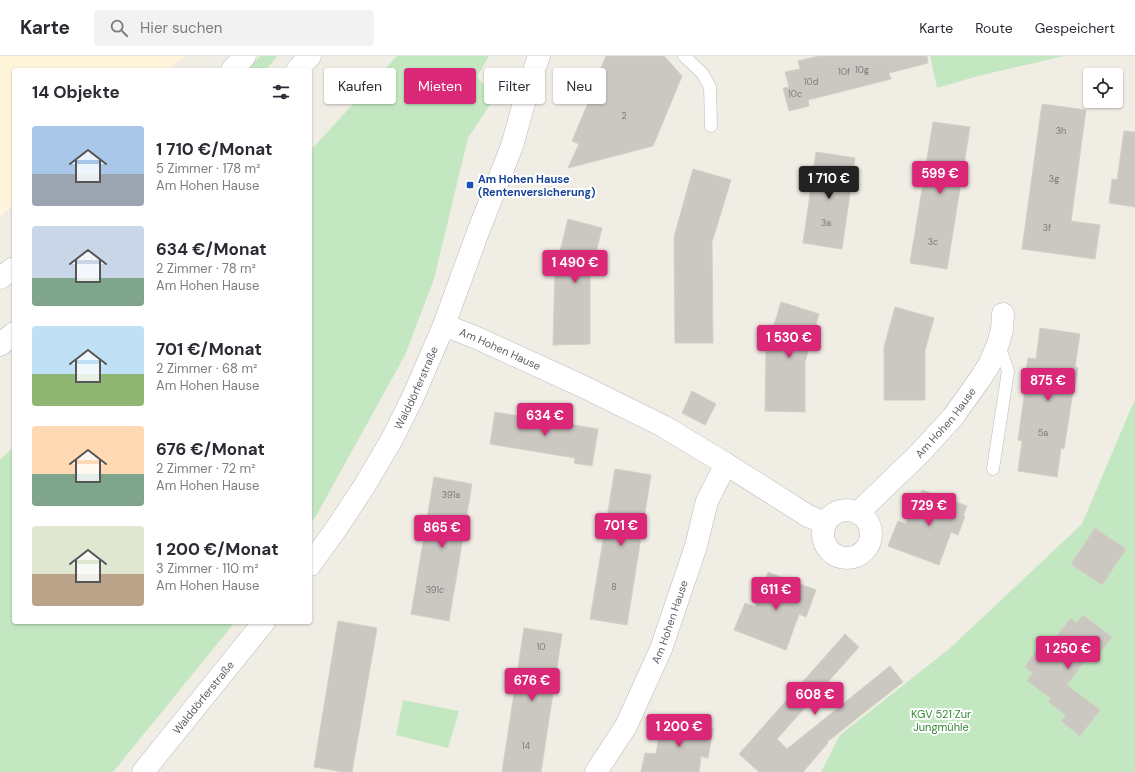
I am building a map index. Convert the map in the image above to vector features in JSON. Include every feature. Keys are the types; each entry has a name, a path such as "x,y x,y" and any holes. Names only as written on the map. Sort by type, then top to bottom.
{"street":[{"path":"234,68 245,56"},
{"path":"299,68 310,56"},
{"name":"Walddörferstraße","path":"312,562 365,485 392,439 413,397 444,324 512,146 529,85 539,56"},
{"path":"0,278 12,269"},
{"name":"Am Hohen Hause","path":"858,513 919,454 953,417 989,365 1002,330 1003,314"},
{"name":"Am Hohen Hause","path":"444,324 606,397 662,426 726,464 808,516 825,523"},
{"path":"0,345 12,335"},
{"name":"Am Hohen Hause","path":"596,772 626,726 662,649 696,546 707,501 726,464"},
{"path":"850,510 858,513 864,517 868,524 870,531 868,545 863,552 857,556 850,558 836,556 825,545 823,538 825,523 836,513 850,510"},
{"name":"Walddörferstraße","path":"143,772 262,624"}],"lane":[{"path":"684,56 702,73 710,87 712,126"},
{"path":"993,469 1008,371 998,344"}],"shaded area":[{"path":"0,56 185,56 170,68 12,68 12,206 0,217"}],"green space":[{"path":"260,56 277,56 268,68 249,68"},
{"path":"397,56 489,56 477,77 484,85 484,104 490,104 468,138 434,279 405,355 312,521 312,149 353,104 396,104 396,68 386,68"},
{"path":"930,56 1064,56 978,76 937,88"},
{"name":"KGV 521 Zur Jungmühle","path":"1135,401 1135,772 821,772 840,735 949,649 1082,524"},
{"path":"12,449 12,624 233,624 113,772 0,772 0,460"},
{"path":"403,700 459,711 448,748 396,735"}],"building":[{"path":"606,56 664,56 682,76 653,146 568,168 579,144 572,141 588,104 606,104 606,68 601,68"},
{"path":"819,56 927,56 928,63 889,73 891,79 808,100 809,106 789,111 783,88 789,87 785,72 800,69 798,61"},
{"path":"1042,104 1086,110 1071,221 1100,225 1095,259 1022,249"},
{"path":"933,122 970,127 947,269 910,263"},
{"path":"1124,131 1135,132 1135,207 1109,203 1112,179 1117,180"},
{"path":"816,152 855,158 842,249 803,243"},
{"path":"693,169 731,180 712,242 713,343 675,343 674,237"},
{"path":"568,219 602,228 590,277 590,344 553,345 555,272"},
{"path":"781,302 819,314 805,362 805,412 765,411 766,352"},
{"path":"895,307 934,318 925,350 925,400 884,400 884,347"},
{"path":"1040,328 1080,334 1075,367 1078,368 1064,449 1061,448 1057,477 1018,471 1022,441 1018,440 1026,383 1024,382 1028,358 1036,359"},
{"path":"692,391 716,404 705,425 682,413"},
{"path":"495,412 598,429 592,466 574,463 575,458 490,444"},
{"path":"615,469 651,475 627,625 590,619"},
{"path":"434,477 472,484 449,621 411,614"},
{"path":"922,490 967,506 958,535 951,532 939,565 888,546 898,521 906,524 916,497 919,498"},
{"path":"1095,528 1126,549 1102,585 1071,564"},
{"path":"768,572 816,590 806,617 799,614 786,650 734,630 745,603 755,607"},
{"path":"1083,615 1112,637 1096,658 1090,653 1067,685 1100,710 1080,736 1061,721 1066,715 1048,702 1051,698 1027,681 1033,673 1025,667 1042,642 1048,647 1071,618 1076,623"},
{"path":"338,621 377,628 352,772 314,767"},
{"path":"524,628 562,634 543,759 541,772 502,772"},
{"path":"845,634 859,647 777,739 787,749 890,666 903,682 827,742 828,743 803,772 759,772 739,754"},
{"path":"662,719 713,729 708,758 701,756 699,772 641,772 645,753 656,754"}],"place":[{"name":"Am Hohen Hause (Rentenversicherung)","path":"470,185"}]}
